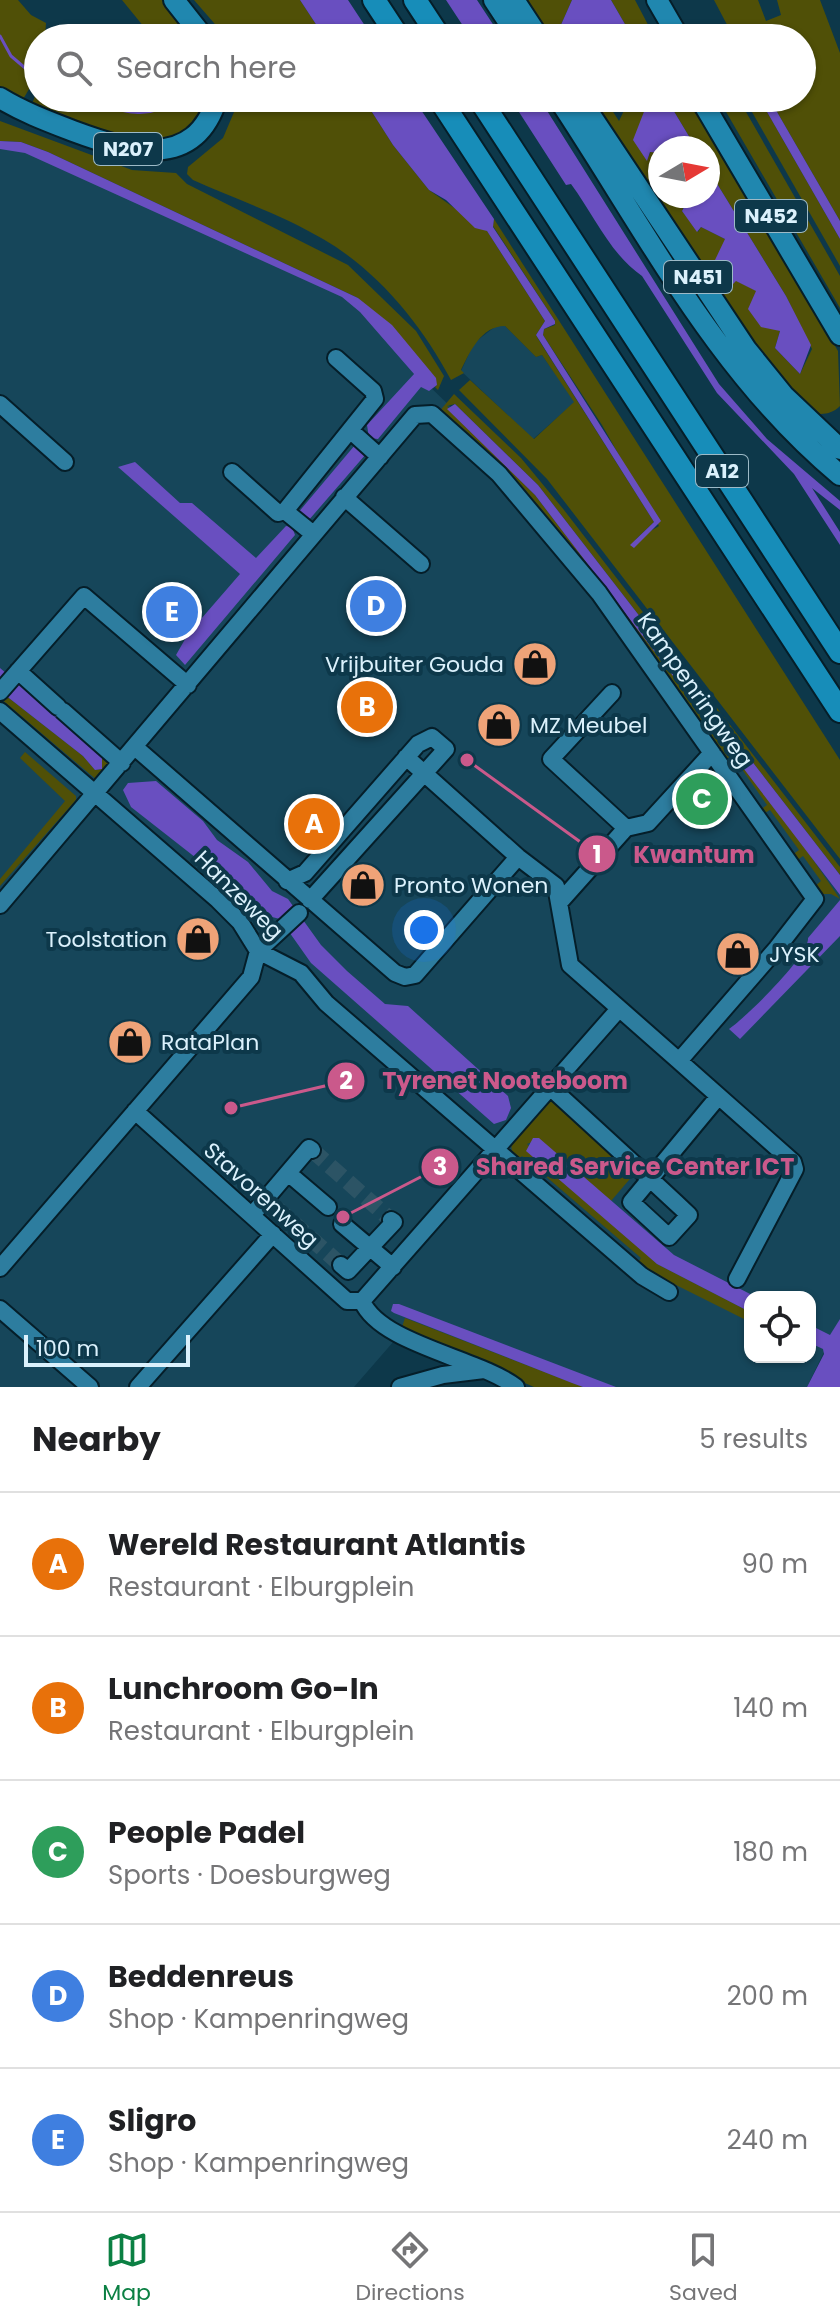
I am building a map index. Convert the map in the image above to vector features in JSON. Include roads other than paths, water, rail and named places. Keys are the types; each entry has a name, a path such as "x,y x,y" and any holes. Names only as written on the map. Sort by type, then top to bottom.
{"highway":[{"path":"374,0 390,24"},
{"path":"415,0 431,24"},
{"name":"A12","path":"448,112 840,711"},
{"name":"A12","path":"488,112 840,652"}],"main road":[{"path":"174,0 193,24"},
{"path":"494,0 510,24"},
{"path":"514,0 530,24"},
{"path":"643,0 657,24"},
{"path":"657,0 671,24"},
{"name":"N207","path":"0,98 10,109 107,143 154,151 177,145 196,134 211,112"},
{"name":"N451","path":"567,112 729,360 774,415 835,447"},
{"name":"N451","path":"588,112 746,349 784,396 835,447 840,475"},
{"name":"N452","path":"708,112 840,335"},
{"name":"N452","path":"722,112 840,315"}],"street":[{"path":"232,472 278,513 285,511 375,399 373,391 336,358"},
{"path":"0,404 65,462"},
{"name":"Kampenringweg","path":"0,905 415,415 432,414 499,474 599,593 815,899 777,948 679,1061"},
{"path":"351,431 380,457"},
{"path":"344,497 421,564"},
{"path":"285,511 312,533"},
{"path":"0,692 84,596 188,685"},
{"path":"16,673 122,763"},
{"path":"612,693 551,759 626,828"},
{"name":"Hanzeweg","path":"0,711 218,900 240,922 258,951 301,973 326,1003 642,1276 669,1292"},
{"path":"0,1268 251,977 258,951 286,928 446,749 432,737 424,739 305,873 287,881"},
{"path":"136,748 287,881 304,906 395,973 405,977 415,975 518,857"},
{"path":"559,903 626,828 648,823 712,753"},
{"path":"406,757 518,857 556,886 570,965 773,1146 790,1157 795,1169 737,1279"},
{"path":"377,790 394,806"},
{"path":"362,1301 618,1010"},
{"path":"550,1087 650,1179 718,1097"},
{"name":"Stavorenweg","path":"135,1111 347,1301 362,1301 374,1318 394,1331 485,1370 516,1387"},
{"path":"252,1215 270,1202 288,1173 309,1148 312,1150"},
{"path":"288,1173 328,1207"},
{"path":"341,1265 348,1271 368,1246 394,1222 391,1220"},
{"path":"342,1224 393,1267"},
{"path":"138,1387 273,1234"},
{"path":"0,1309 90,1387"},
{"path":"428,1345 443,1375"},
{"path":"400,1387 443,1375 485,1370"}],"waterway":[{"path":"0,36 11,56 24,67"},
{"path":"129,112 141,112"}],"tunnel":[{"path":"312,1150 391,1220"},
{"path":"274,1206 341,1265"}],"place":[{"name":"Beddenreus","path":"376,606"},
{"name":"Sligro","path":"172,612"},
{"name":"Vrijbuiter Gouda","path":"535,664"},
{"name":"Lunchroom Go-In","path":"367,707"},
{"name":"MZ Meubel","path":"499,725"},
{"name":"Kwantum","path":"467,760"},
{"name":"People Padel","path":"702,799"},
{"name":"Wereld Restaurant Atlantis","path":"314,824"},
{"name":"Pronto Wonen","path":"363,885"},
{"name":"Toolstation","path":"198,939"},
{"name":"JYSK","path":"738,954"},
{"name":"RataPlan","path":"130,1042"},
{"name":"Tyrenet Nooteboom","path":"231,1108"},
{"name":"Shared Service Center ICT","path":"343,1217"}]}
